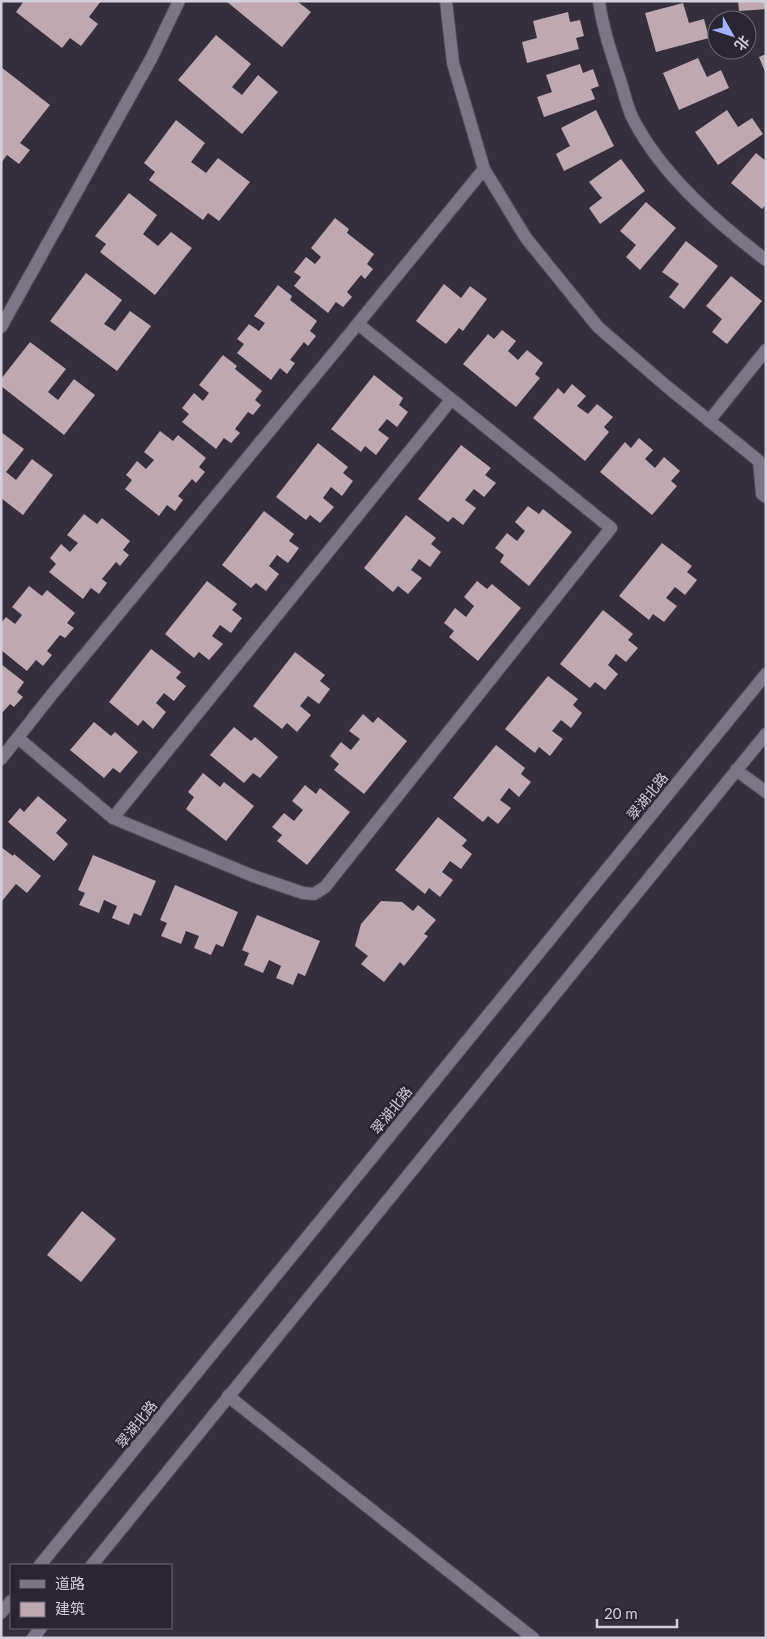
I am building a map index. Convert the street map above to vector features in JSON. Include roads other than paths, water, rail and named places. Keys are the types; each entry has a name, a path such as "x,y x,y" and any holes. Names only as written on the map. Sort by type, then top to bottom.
{"street":[{"path":"1,327 115,124 179,1"},
{"path":"446,1 453,62 484,168 526,238 598,327 709,421 762,460 762,494 766,497"},
{"path":"599,1 603,29 632,118 651,149 690,195 718,221 766,260"},
{"path":"1,758 484,168"},
{"path":"18,738 113,818 253,876 303,893 314,894 325,887 611,528 358,324"},
{"path":"709,421 766,350"},
{"path":"113,818 451,400"},
{"name":"翠湖北路","path":"41,1564 766,674"},
{"path":"93,1564 766,734"},
{"path":"736,770 766,792"},
{"path":"228,1396 533,1638"},
{"path":"1,1613 10,1602"}]}
